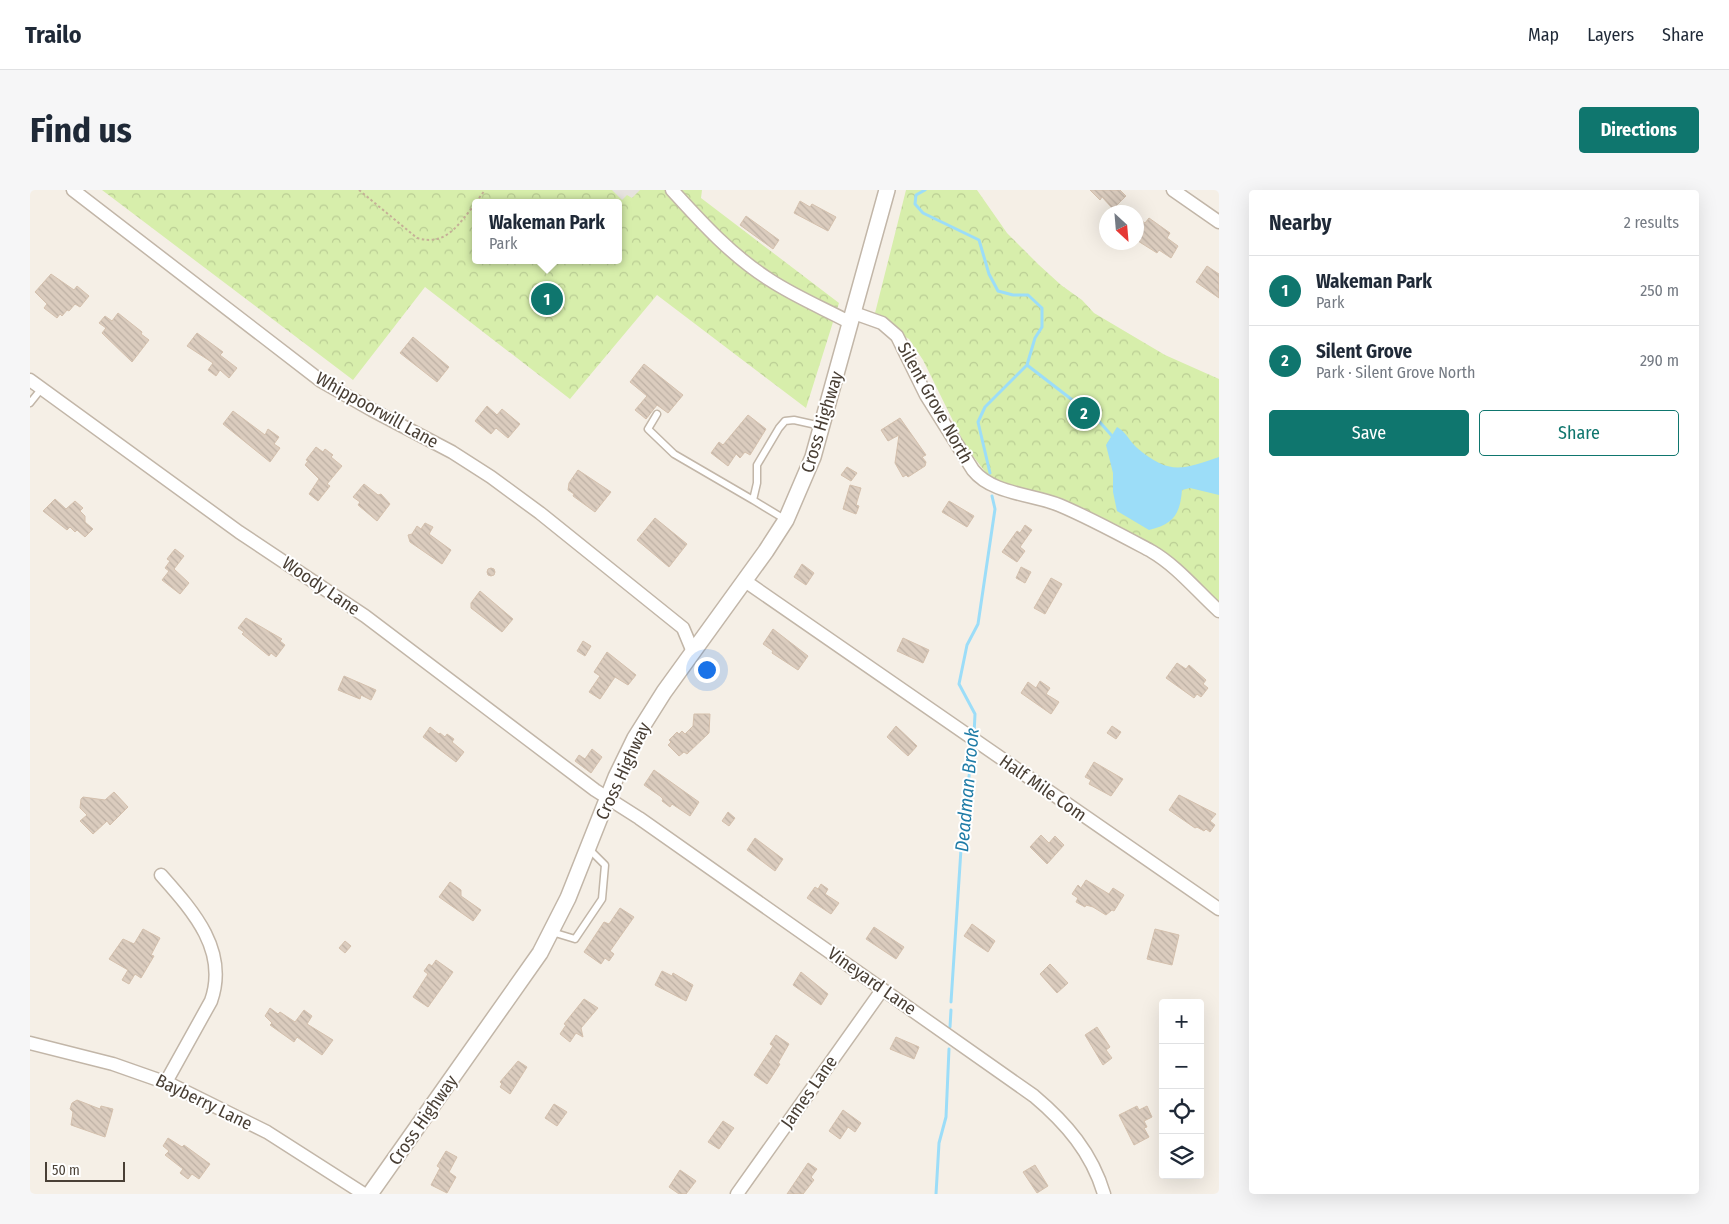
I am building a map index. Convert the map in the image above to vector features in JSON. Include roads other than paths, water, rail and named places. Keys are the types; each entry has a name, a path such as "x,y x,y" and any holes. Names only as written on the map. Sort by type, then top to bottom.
{"street":[{"name":"Whippoorwill Lane","path":"73,190 321,381 452,452 498,482 540,513 683,628 707,633"},
{"name":"Silent Grove North","path":"672,190 714,235 764,276 853,318 882,323 897,336 926,395 973,470 982,480 1000,488 1057,504 1152,552 1169,563 1219,611"},
{"name":"Cross Highway","path":"370,1194 529,971 552,932 622,763 639,731 786,520 808,470 822,426 888,190"},
{"path":"1174,190 1219,222"},
{"name":"Woody Lane","path":"30,380 239,532 365,616 608,798"},
{"name":"Half Mile Com","path":"745,581 1219,909"},
{"name":"Whippoorwill Lane","path":"683,628 693,652"},
{"name":"Vineyard Lane","path":"608,798 1010,1078 1051,1110 1075,1136 1095,1172 1104,1194"},
{"path":"161,875 205,932 212,946 216,968 215,991 206,1014 166,1082"},
{"name":"James Lane","path":"737,1194 882,990"},
{"name":"Bayberry Lane","path":"30,1043 113,1064 166,1082 267,1132 364,1194"}],"lane":[{"path":"30,403 42,388"},
{"path":"657,414 648,429 674,454 786,520"},
{"path":"753,500 757,483 757,466 785,421 794,420 822,426"},
{"path":"552,932 575,939 602,899 605,865 588,848"}],"water":[{"path":"1117,427 1147,456 1167,466 1185,467 1219,457 1219,495 1190,488 1182,490 1180,506 1174,517 1164,525 1149,530 1117,511 1113,492 1113,473 1106,445"}],"waterway":[{"name":"Deadman Brook","path":"925,190 916,195 915,204 923,213 979,240 989,274 998,291 1013,295 1028,295 1042,308 1042,327 1035,338 1027,365 985,407 978,422 990,473"},
{"path":"1027,365 1097,419 1113,437"},
{"name":"Deadman Brook","path":"974,735 975,714 959,684 967,645 978,624 995,509 992,496"},
{"name":"Deadman Brook","path":"951,1002 962,834 973,744"},
{"name":"Deadman Brook","path":"950,1027 951,1010"},
{"name":"Deadman Brook","path":"936,1194 939,1143 946,1117 949,1049"}],"place":[{"name":"Wakeman Park","path":"547,299"},
{"name":"Silent Grove","path":"1084,413"}]}
